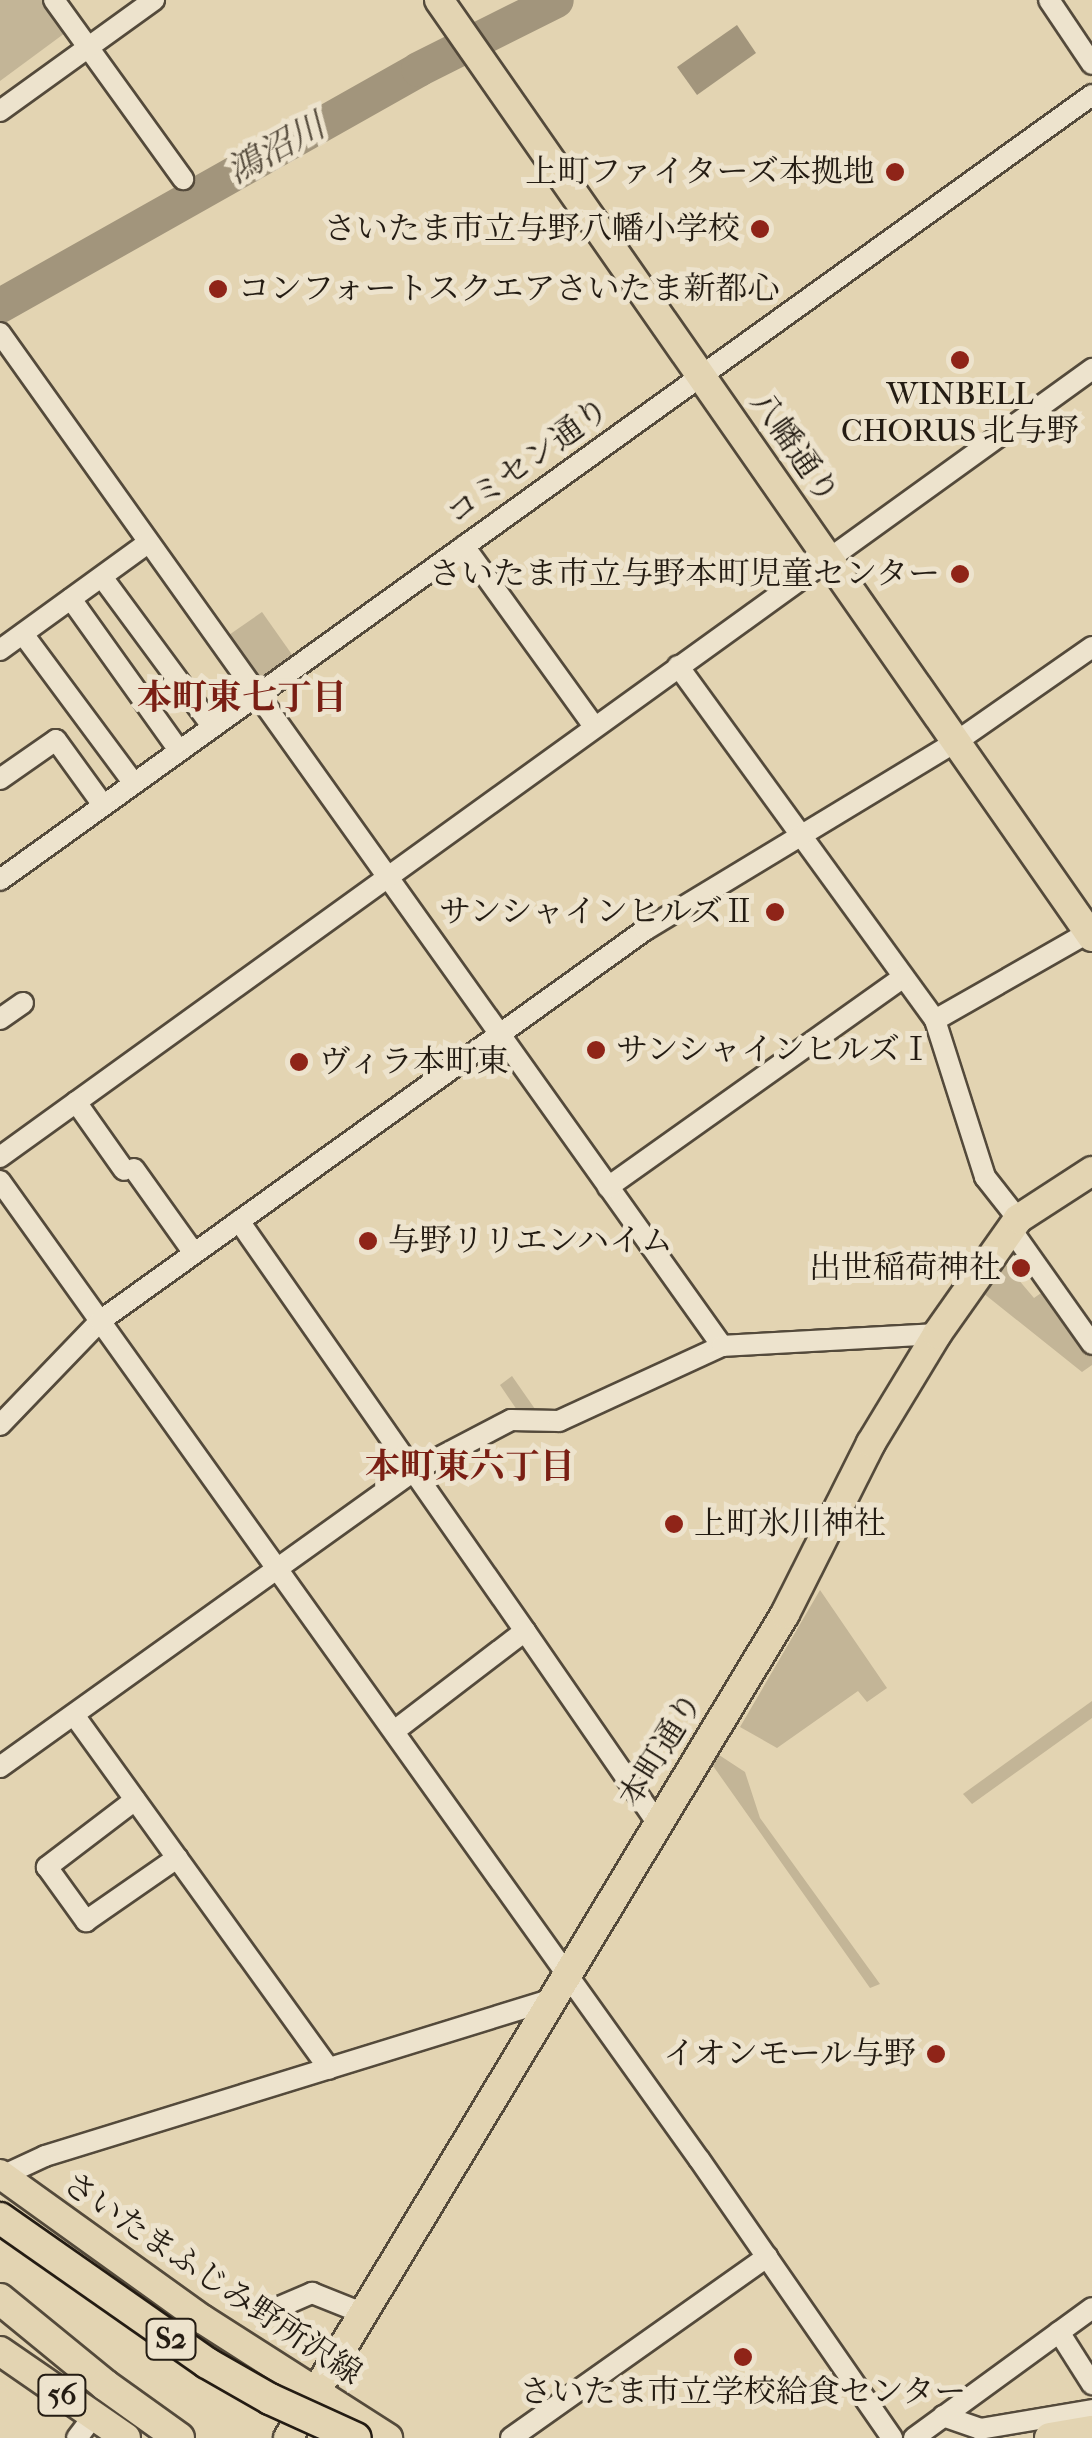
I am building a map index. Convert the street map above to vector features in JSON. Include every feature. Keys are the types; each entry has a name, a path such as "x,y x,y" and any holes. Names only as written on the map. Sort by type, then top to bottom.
{"highway":[{"path":"1,2186 84,2279"},
{"name":"S2","path":"0,2218 238,2381 356,2438"},
{"name":"S2","path":"0,2299 78,2364 179,2438"},
{"path":"1050,2438 1092,2431"}],"main road":[{"name":"八幡通り","path":"447,12 1090,934"},
{"name":"本町通り","path":"288,2438 785,1614 871,1443 937,1334 1014,1224 1092,1171"},
{"name":"さいたまふじみ野所沢線","path":"1,2186 388,2438"},
{"name":"56","path":"0,2350 85,2427 126,2438"}],"street":[{"path":"54,0 183,179"},
{"path":"0,111 154,0"},
{"path":"1049,0 1092,64"},
{"name":"コミセン通り","path":"0,880 132,781 259,694 1092,95"},
{"path":"0,332 722,1346"},
{"path":"0,1156 1092,369"},
{"path":"0,650 148,544"},
{"path":"464,546 594,726"},
{"path":"102,577 212,726"},
{"path":"71,599 178,750"},
{"path":"23,634 132,781"},
{"path":"0,1425 100,1321 646,930 956,742 1092,648"},
{"path":"678,666 935,1020 986,1177 1092,1344"},
{"path":"0,780 56,740 103,805"},
{"path":"935,1020 1090,934"},
{"path":"608,1187 903,977"},
{"path":"0,1020 23,1003"},
{"path":"76,1102 194,1254"},
{"path":"0,1180 566,1973 892,2438"},
{"path":"239,1221 657,1822"},
{"path":"0,1767 415,1470 511,1420 560,1421 722,1346 937,1334"},
{"path":"394,1732 525,1631"},
{"path":"74,1714 329,2070"},
{"path":"136,1800 47,1868 86,1921 177,1858"},
{"path":"1,2186 45,2156 550,2000"},
{"path":"512,2438 766,2257"},
{"path":"270,2311 312,2293 362,2313"},
{"path":"914,2438 1092,2308"},
{"path":"1059,2332 1092,2384"},
{"path":"943,2416 980,2430 1092,2410"}],"shaded area":[{"path":"0,0 42,0 65,33 0,81"},
{"path":"737,25 756,53 697,95 677,67"},
{"path":"262,612 293,656 257,681 226,637"},
{"path":"1000,1258 1034,1298 1048,1288 1092,1350 1092,1365 1082,1372 978,1289"},
{"path":"512,1376 535,1409 517,1410 500,1385"},
{"path":"820,1590 887,1688 867,1702 858,1691 777,1748 740,1727"},
{"path":"1092,1701 1092,1718 972,1804 963,1794"},
{"path":"716,1753 745,1772 760,1818 880,1984 870,1988 711,1763"}],"waterway":[{"name":"鴻沼川","path":"0,305 418,69 556,0"}],"place":[{"name":"上町ファイターズ本拠地","path":"895,172"},
{"name":"さいたま市立与野八幡小学校","path":"760,229"},
{"name":"コンフォートスクエアさいたま新都心","path":"218,289"},
{"name":"WINBELL CHORUS 北与野","path":"960,360"},
{"name":"さいたま市立与野本町児童センター","path":"960,574"},
{"name":"サンシャインヒルズⅡ","path":"775,912"},
{"name":"サンシャインヒルズⅠ","path":"596,1050"},
{"name":"ヴィラ本町東","path":"299,1062"},
{"name":"与野リリエンハイム","path":"368,1241"},
{"name":"出世稲荷神社","path":"1021,1268"},
{"name":"上町氷川神社","path":"674,1524"},
{"name":"イオンモール与野","path":"936,2054"},
{"name":"さいたま市立学校給食センター","path":"743,2357"}],"district":[{"name":"本町東七丁目","path":"242,698"},
{"name":"本町東六丁目","path":"470,1467"}]}
